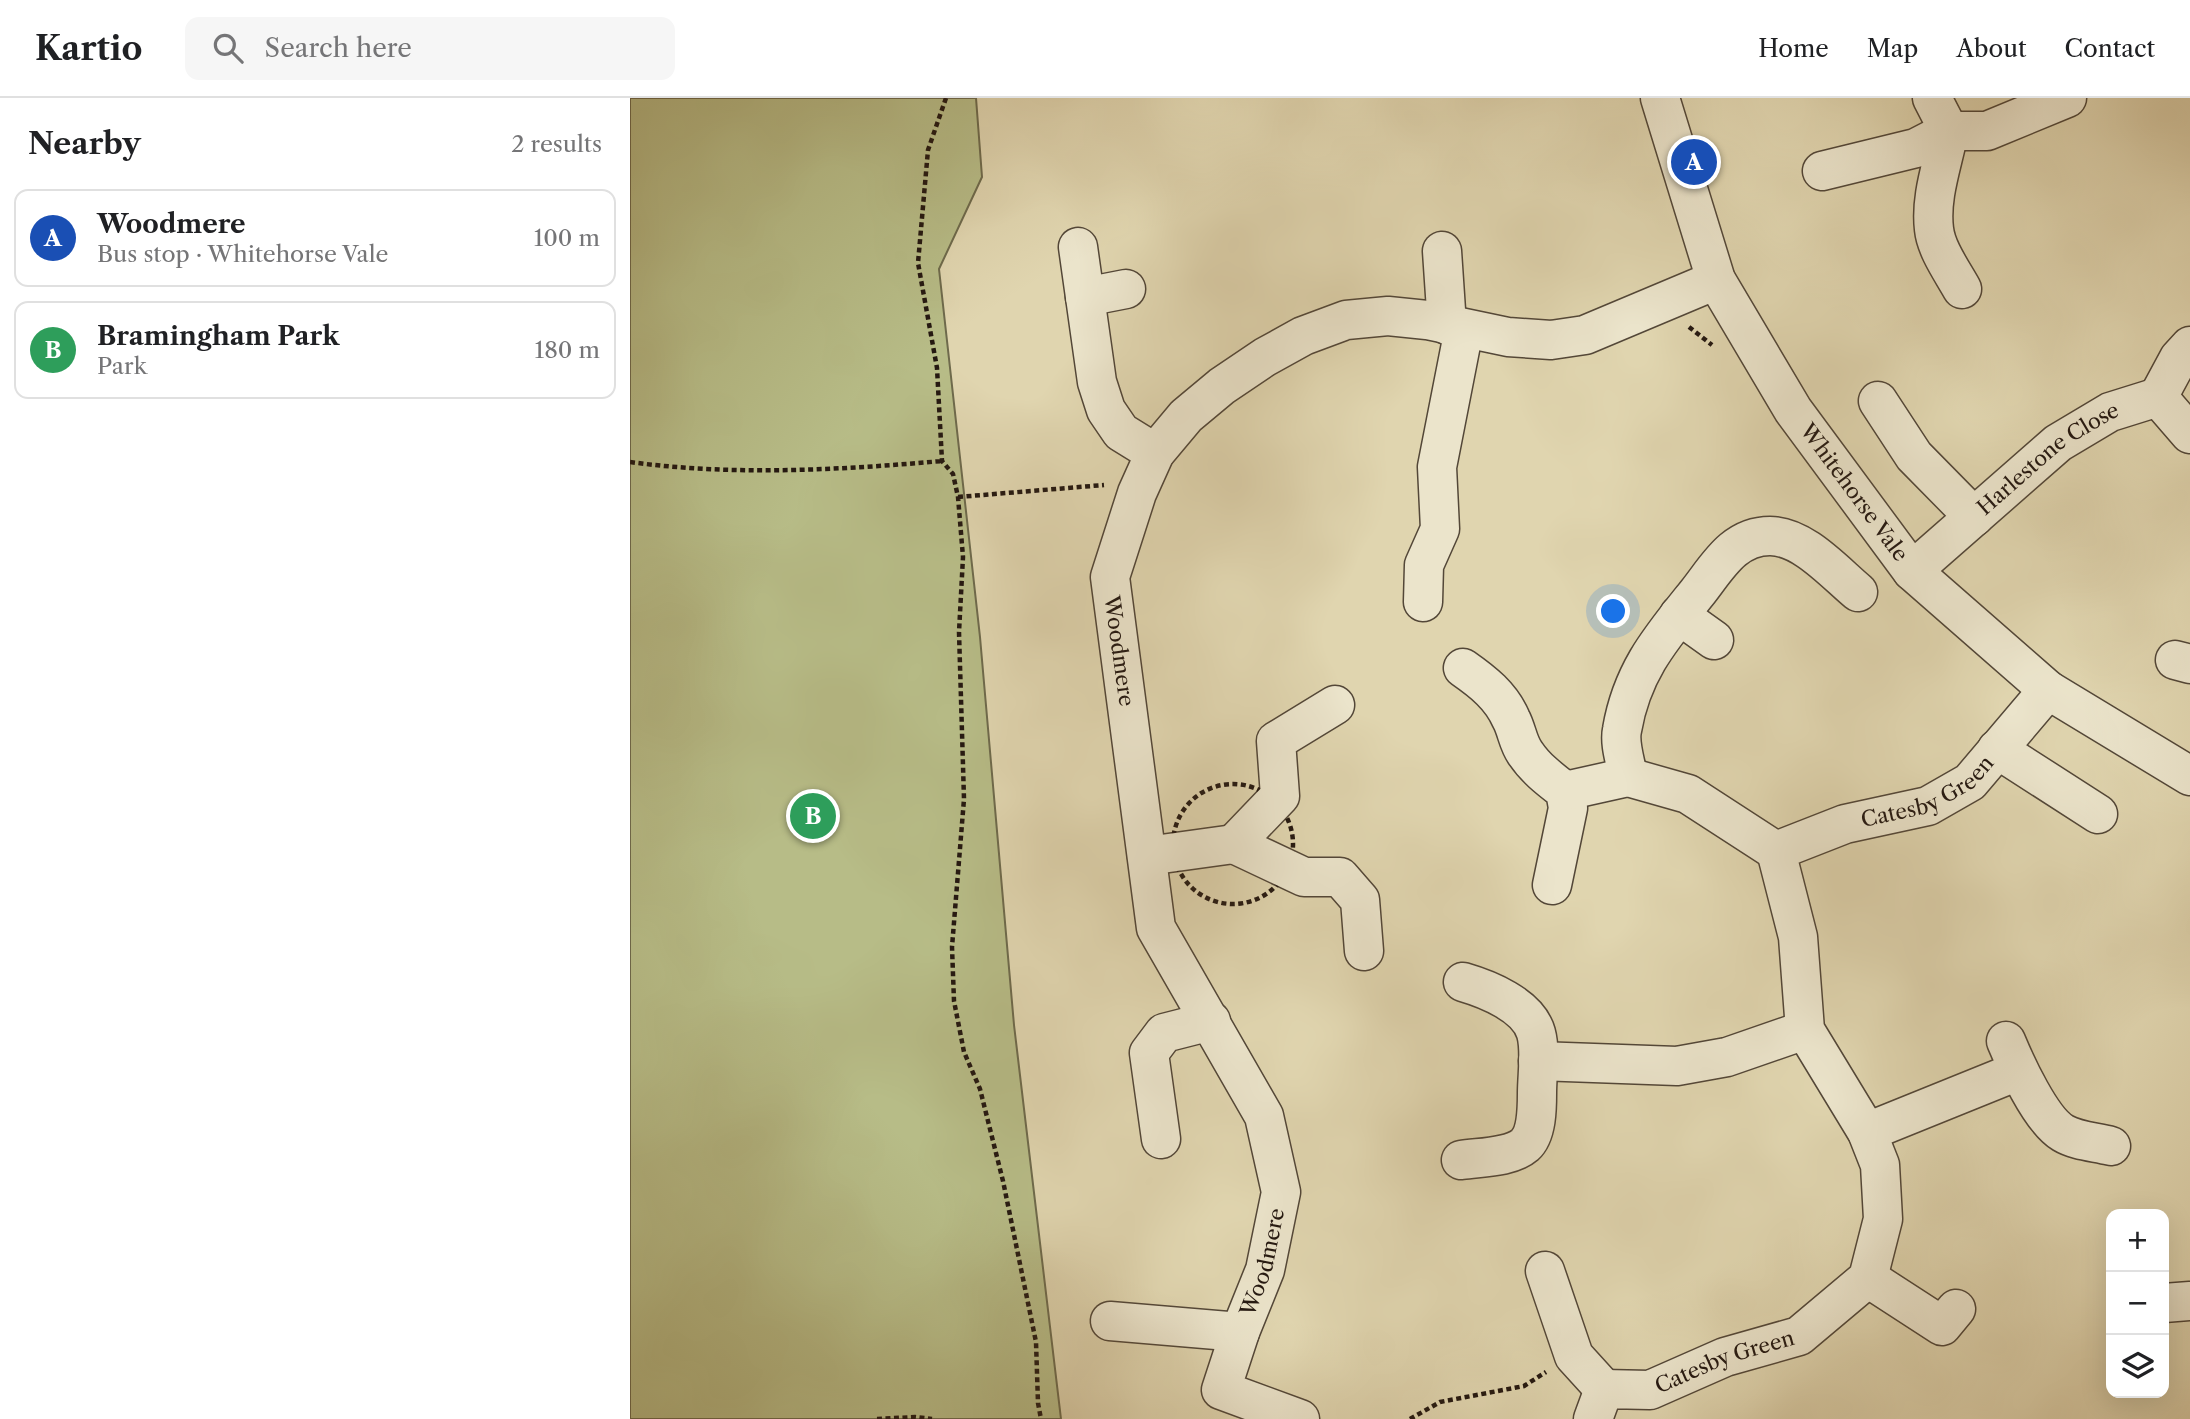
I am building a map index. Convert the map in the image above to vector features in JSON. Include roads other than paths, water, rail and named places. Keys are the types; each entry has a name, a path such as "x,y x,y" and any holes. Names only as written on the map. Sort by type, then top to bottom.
{"street":[{"name":"Whitehorse Vale","path":"1660,98 1716,280 1793,410 1912,570 2048,690 2190,776"},
{"path":"1822,171 1933,125 1987,131 2067,98"},
{"path":"1933,125 1944,159 1937,180 1934,230 1962,289"},
{"path":"1078,247 1097,382 1106,411 1121,432 1156,453"},
{"path":"1423,602 1424,565 1440,529 1437,467 1456,327 1442,251"},
{"name":"Woodmere","path":"1300,1419 1217,1405 1240,1332 1265,1270 1281,1192 1264,1116 1156,928 1110,577 1137,493 1156,453 1186,416 1222,386 1303,336 1346,320 1388,316 1427,320 1508,337 1551,341 1586,335 1716,280"},
{"path":"1085,297 1126,289"},
{"path":"2190,346 2179,358 2158,397 2190,434"},
{"name":"Harlestone Close","path":"1912,570 2058,443 2110,412 2158,397"},
{"path":"1878,401 1914,456 1974,517"},
{"path":"1628,777 1621,733 1635,682 1653,647 1728,552 1747,541 1769,536 1790,540 1813,554 1858,592"},
{"path":"1690,601 1714,640"},
{"path":"1463,668 1488,686 1503,704 1523,751 1556,794 1552,885"},
{"name":"Catesby Green","path":"1776,851 1845,824 1928,806 1970,782 2048,690"},
{"path":"1234,844 1280,796 1276,741 1335,705"},
{"path":"1997,749 2098,814"},
{"path":"1556,794 1628,777 1688,794 1776,851 1798,937 1805,1030 1867,1132 1880,1165 1883,1219 1868,1278 1942,1326 1956,1309"},
{"path":"1147,856 1234,844 1304,877 1340,877 1360,900 1364,951"},
{"path":"1461,1160 1505,1154 1524,1145 1533,1132 1538,1061 1536,1032 1526,1017 1497,994 1463,982"},
{"path":"1161,1139 1149,1053 1164,1033 1211,1021"},
{"path":"1538,1061 1677,1066 1727,1057 1805,1030"},
{"path":"1867,1132 2021,1071 2062,1133 2111,1146"},
{"name":"Catesby Green","path":"1545,1271 1574,1356 1598,1404 1650,1390 1725,1357 1799,1336 1868,1278"},
{"path":"2169,1303 2190,1301"},
{"path":"1110,1321 1240,1332"}],"place":[{"name":"Woodmere","path":"1694,162"},
{"name":"Bramingham Park","path":"813,816"}]}
